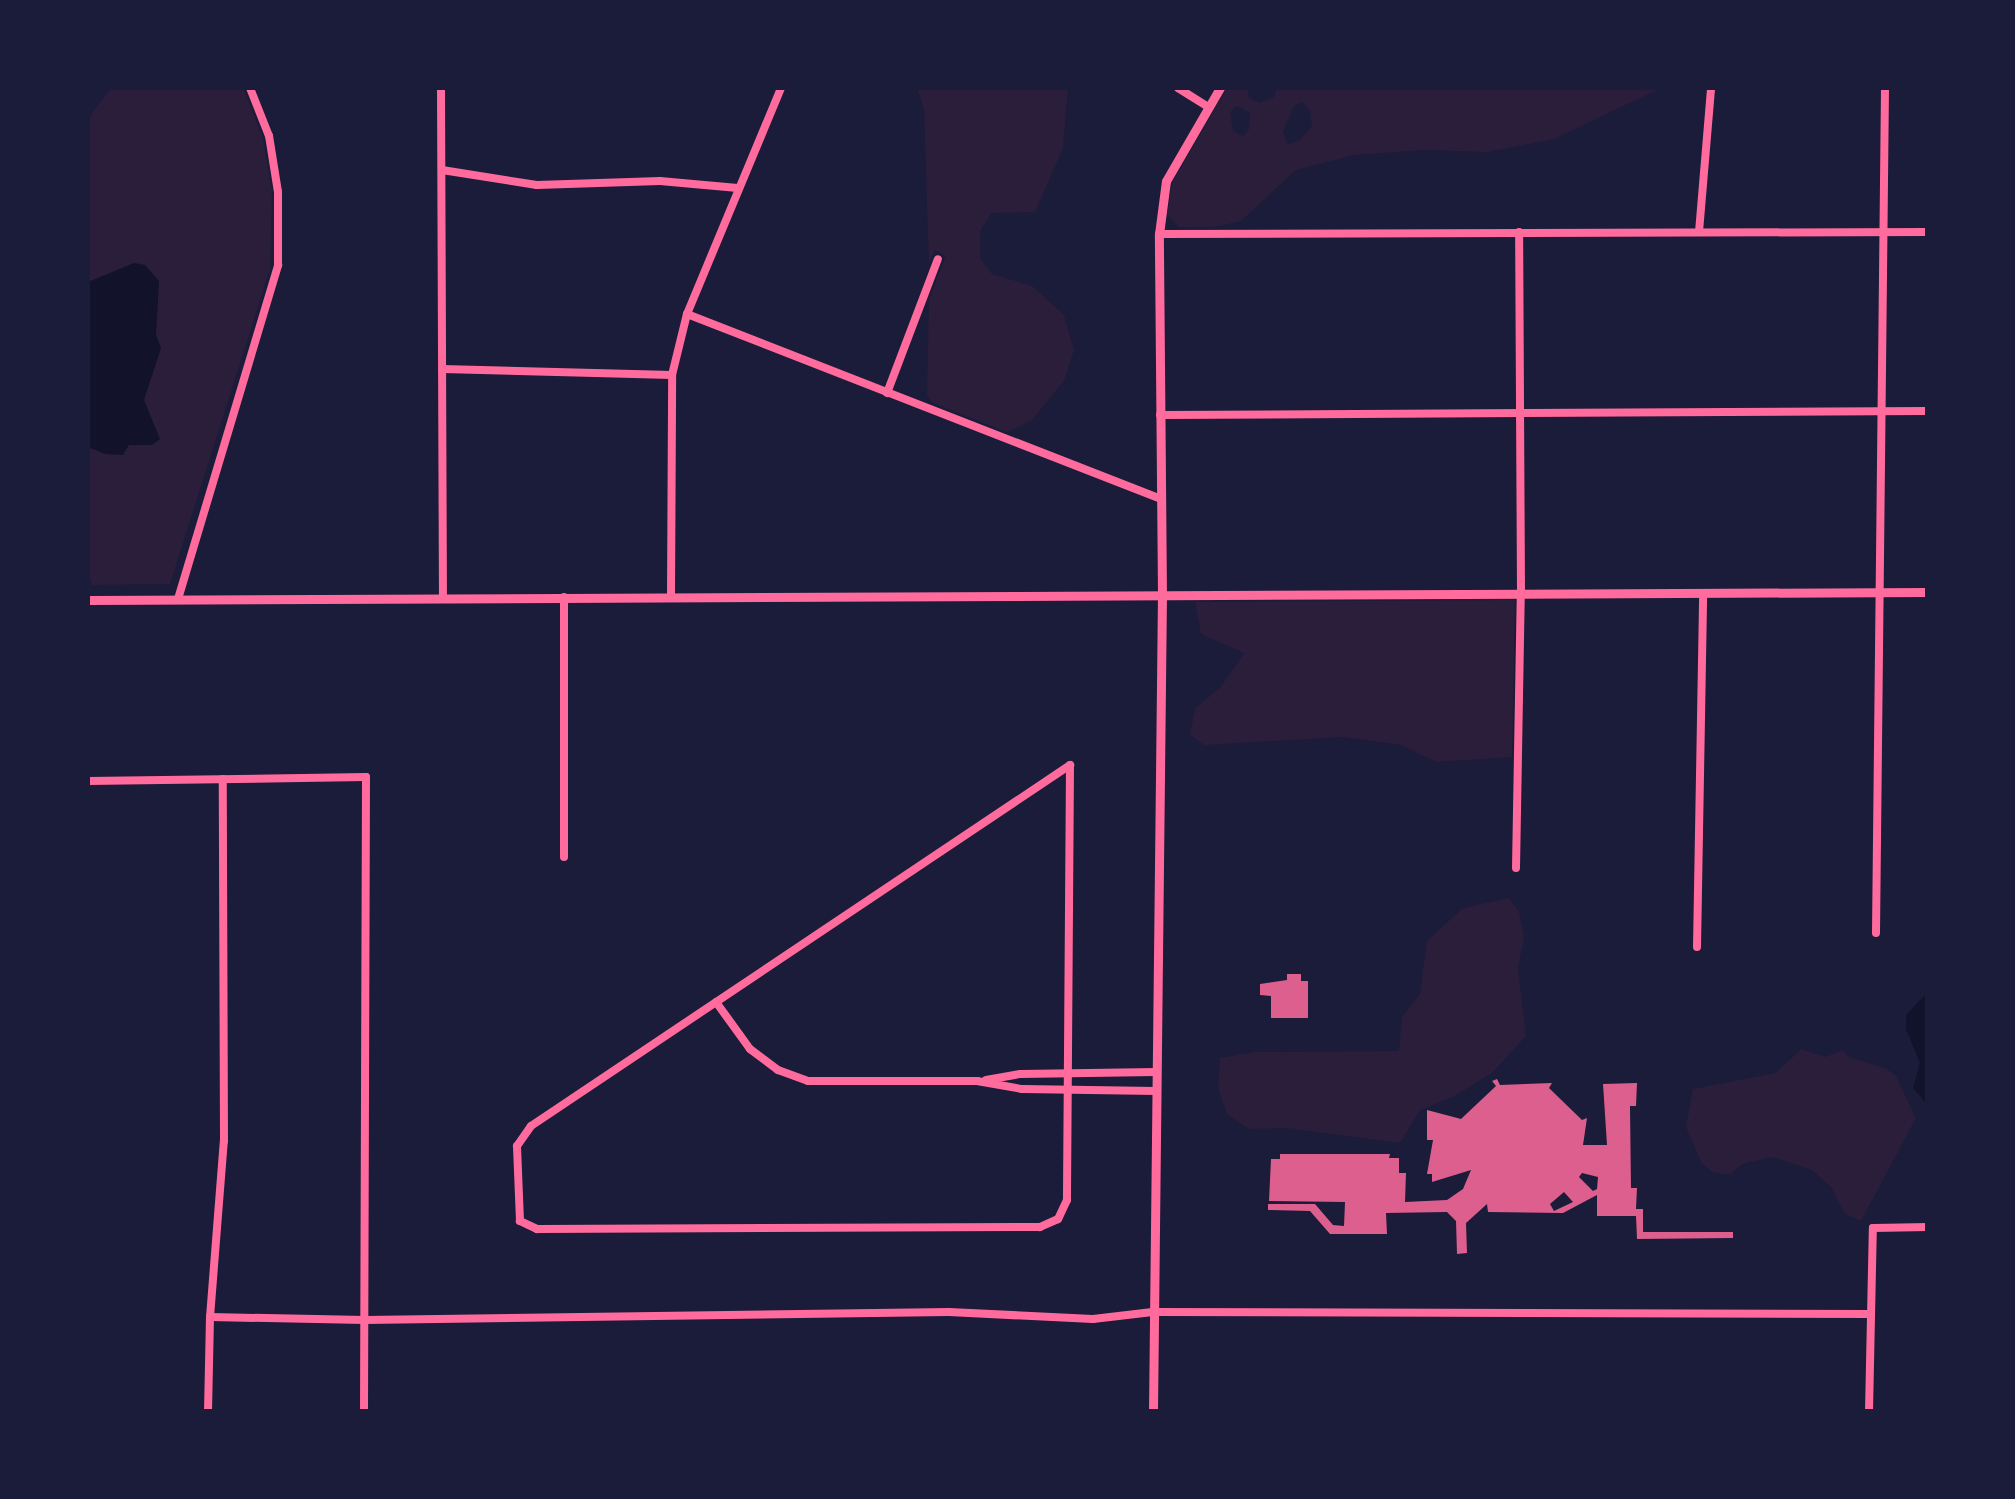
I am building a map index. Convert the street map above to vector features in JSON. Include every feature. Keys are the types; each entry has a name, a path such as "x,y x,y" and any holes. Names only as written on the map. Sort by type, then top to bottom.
{"street":[{"path":"178,599 278,265 278,192 269,136 250,88"},
{"path":"441,88 443,598"},
{"path":"670,596 672,375 687,314 781,88"},
{"path":"1178,88 1208,106"},
{"path":"1153,1412 1162,595 1159,234 1166,181 1220,88"},
{"path":"1699,232 1711,88"},
{"path":"1876,933 1885,88"},
{"path":"442,170 537,185 660,181 738,188"},
{"path":"1516,868 1521,594 1519,232"},
{"path":"1159,234 1928,232"},
{"path":"888,393 938,259"},
{"path":"687,314 1160,499"},
{"path":"442,369 672,375"},
{"path":"1160,415 1928,412"},
{"path":"88,600 1928,592"},
{"path":"1696,947 1703,594"},
{"path":"564,597 564,857"},
{"path":"1070,765 1066,1200 1058,1219 1040,1227 537,1229 520,1221 516,1180 520,1138 531,1126 716,1002 1070,765"},
{"path":"88,781 366,778 364,1412"},
{"path":"208,1412 210,1317 224,1141 223,780"},
{"path":"716,1002 750,1048 778,1070 808,1080 977,1081 1067,1073 1156,1072"},
{"path":"977,1081 1022,1089 1156,1091"},
{"path":"1869,1412 1872,1228 1928,1227"},
{"path":"210,1317 365,1320 949,1312 1092,1319 1153,1312 1871,1314"}],"shaded area":[{"path":"111,88 243,88 263,138 272,191 270,269 170,584 92,585 88,574 88,119"},
{"path":"917,88 1068,88 1063,148 1035,212 991,213 980,232 980,258 992,274 1032,286 1064,315 1074,350 1064,381 1031,421 1007,432 933,403 927,395 929,299 946,256 935,250 929,264 924,109"},
{"path":"1227,88 1248,88 1248,97 1259,103 1274,97 1277,88 1661,88 1554,139 1488,152 1425,150 1354,155 1296,170 1241,221 1214,227 1179,227 1167,215 1172,183","holes":["1302,102 1310,110 1312,126 1299,141 1288,144 1283,132 1294,106","1237,106 1250,113 1249,129 1243,136 1233,131 1230,112"]},
{"path":"134,263 145,265 159,281 156,335 161,348 144,400 160,439 152,445 129,445 123,455 105,454 88,447 88,282"},
{"path":"1515,600 1512,757 1436,762 1401,745 1344,737 1204,745 1190,735 1195,708 1220,688 1244,653 1201,634 1195,602"},
{"path":"1509,898 1519,911 1524,937 1518,968 1526,1036 1493,1072 1453,1097 1420,1110 1400,1143 1286,1128 1249,1129 1227,1114 1218,1088 1220,1058 1255,1052 1399,1051 1402,1017 1420,994 1427,941 1463,908"},
{"path":"1927,993 1927,1104 1913,1088 1920,1063 1906,1029 1906,1015"},
{"path":"1801,1049 1825,1057 1843,1050 1849,1057 1887,1069 1896,1076 1916,1118 1861,1221 1845,1214 1831,1187 1812,1170 1773,1157 1742,1164 1730,1175 1712,1172 1701,1162 1686,1127 1693,1089 1776,1073"}],"building":[{"path":"1287,974 1301,974 1301,981 1308,981 1308,1018 1271,1018 1271,996 1260,995 1260,984 1287,980"},
{"path":"1497,1079 1500,1085 1552,1083 1549,1088 1582,1120 1587,1118 1583,1145 1607,1145 1603,1084 1637,1083 1636,1106 1630,1106 1631,1188 1637,1188 1636,1209 1643,1209 1643,1232 1733,1232 1733,1238 1637,1239 1636,1216 1597,1216 1597,1195 1563,1213 1488,1212 1487,1204 1466,1223 1467,1253 1457,1254 1456,1221 1447,1212 1386,1213 1387,1234 1330,1234 1310,1211 1268,1210 1268,1204 1315,1204 1333,1225 1344,1226 1345,1202 1269,1201 1271,1159 1280,1159 1280,1154 1390,1154 1389,1158 1399,1158 1399,1173 1406,1173 1405,1202 1447,1200 1463,1189 1471,1170 1432,1182 1432,1174 1427,1174 1433,1140 1427,1140 1427,1110 1461,1119 1496,1086 1492,1081","holes":["1582,1173 1598,1177 1597,1189 1593,1191 1579,1177","1564,1192 1573,1202 1554,1211 1550,1204"]}]}
